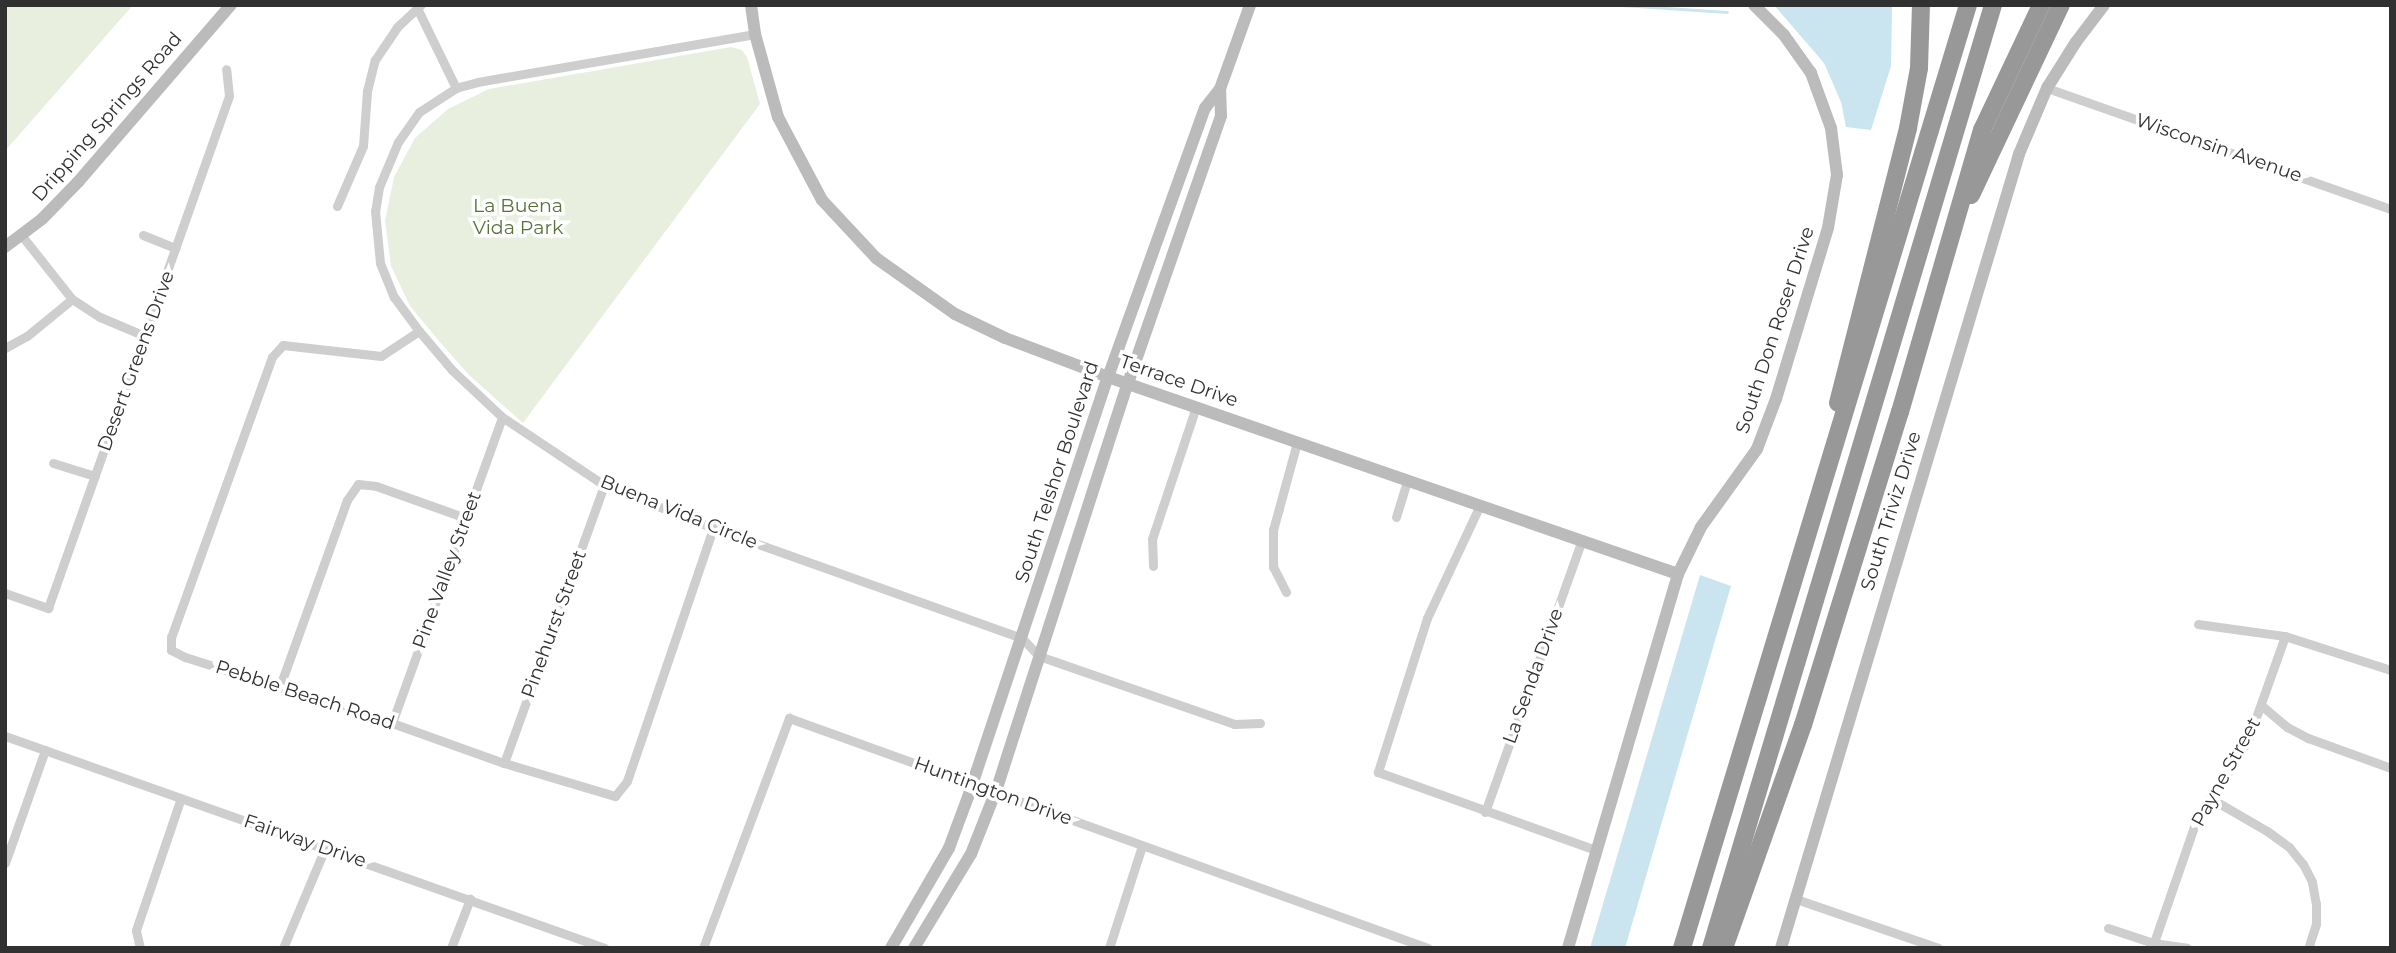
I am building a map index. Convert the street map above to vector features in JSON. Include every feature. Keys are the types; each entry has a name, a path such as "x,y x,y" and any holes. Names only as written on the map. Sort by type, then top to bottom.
{"highway":[{"path":"1816,512 1839,394 1908,128 1919,68 1921,5"},
{"path":"1682,948 1968,5"},
{"path":"1711,948 1993,5"},
{"path":"1951,239 1954,219 1982,130 2041,5"},
{"path":"1724,948 1803,725 1951,239 2061,5"}],"street":[{"name":"Dripping Springs Road","path":"5,247 22,236 78,182 231,5"},
{"name":"Terrace Drive","path":"751,5 755,34 778,117 822,200 876,258 968,321 1108,377 1678,573"},
{"name":"South Telshor Boulevard","path":"891,948 948,848 973,783 1108,377 1205,108 1220,89 1250,5"},
{"name":"South Don Roser Drive","path":"1568,948 1678,573 1701,527 1757,449 1776,399 1828,228 1837,175 1831,128 1811,72 1784,35 1754,5"},
{"name":"South Triviz Drive","path":"1781,948 2025,137 2048,88 2076,42 2104,5"},
{"path":"337,206 363,146 367,91 374,60 397,27 419,6 456,88"},
{"name":"Buena Vida Circle","path":"755,34 478,82 456,88 419,112 398,142 379,187 375,211 380,263 394,297 452,370 502,417 604,485 713,528 1022,638"},
{"name":"Desert Greens Drive","path":"5,593 48,608 229,96 226,69"},
{"name":"Wisconsin Avenue","path":"2048,88 2391,209"},
{"name":"South Telshor Boulevard","path":"914,948 971,855 996,791 1128,383 1221,116 1220,89"},
{"path":"1189,152 1206,158"},
{"path":"143,235 176,248"},
{"path":"22,236 72,299 100,317 145,336"},
{"path":"5,348 27,336 72,299"},
{"name":"Pebble Beach Road","path":"419,331 381,356 283,345 272,357 171,637 172,650 185,657 392,723 504,763 615,796 627,781 713,528"},
{"path":"1153,566 1152,539 1196,407"},
{"name":"Pine Valley Street","path":"392,723 502,417"},
{"path":"1286,592 1273,567 1273,530 1297,442"},
{"path":"53,463 94,477"},
{"path":"1396,517 1407,480"},
{"path":"279,686 347,500 358,484 376,485 466,517"},
{"name":"Pinehurst Street","path":"504,763 604,485"},
{"path":"1480,505 1427,618 1378,772 1596,850"},
{"name":"La Senda Drive","path":"1485,812 1582,540"},
{"path":"2198,624 2286,636 2391,670"},
{"name":"Payne Street","path":"2152,945 2194,827 2210,798 2235,764 2262,706 2286,636"},
{"path":"1022,638 1039,656 1234,724 1259,723"},
{"path":"2262,706 2287,727 2308,738 2391,768"},
{"name":"Huntington Drive","path":"703,948 789,718 1428,948"},
{"name":"Fairway Drive","path":"5,736 605,948"},
{"path":"5,863 45,750"},
{"path":"140,948 136,930 181,798"},
{"path":"2210,798 2267,831 2289,847 2303,864 2312,883 2316,904 2316,924 2308,948"},
{"path":"1109,948 1142,846"},
{"path":"283,948 325,848"},
{"path":"451,948 470,899"},
{"path":"1796,899 1938,948"},
{"path":"2108,928 2152,945 2187,948"}],"green space":[{"path":"5,5 133,5 5,151"},
{"name":"La Buena Vida Park","path":"731,47 742,50 747,57 760,104 523,423 469,375 439,341 410,306 391,266 385,221 394,177 415,138 448,109 489,89"}],"water":[{"path":"1774,5 1892,7 1891,66 1871,130 1846,127 1841,102 1824,63"},
{"path":"1700,575 1731,586 1625,948 1590,948"}],"waterway":[{"path":"1622,5 1727,12"}]}
